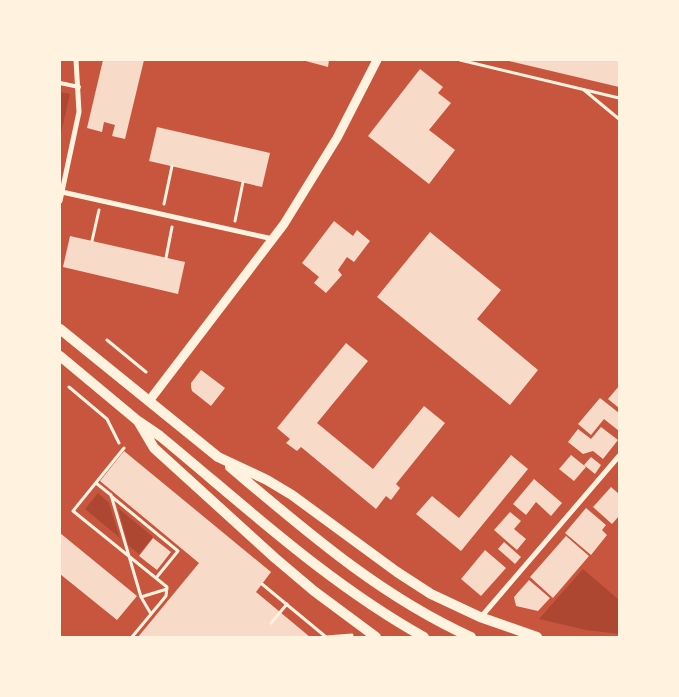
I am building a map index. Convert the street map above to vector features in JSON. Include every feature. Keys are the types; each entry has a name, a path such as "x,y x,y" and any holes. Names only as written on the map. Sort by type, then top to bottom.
{"main road":[{"path":"60,329 362,575 418,610 471,637"},
{"path":"60,356 344,586 382,613 424,637"},
{"path":"138,420 154,448 307,586 376,637"},
{"path":"218,457 267,480 292,495 413,583 480,618 537,637"}],"street":[{"path":"60,201 77,126 79,87 76,60"},
{"path":"149,401 274,239 323,162 377,60"},
{"path":"62,192 274,239"},
{"path":"480,618 619,456"}],"lane":[{"path":"60,83 79,87"}],"path":[{"path":"460,60 619,98"},
{"path":"584,90 619,118"},
{"path":"162,214 172,166"},
{"path":"233,230 243,182"},
{"path":"92,242 101,200"},
{"path":"166,258 174,216"},
{"path":"106,340 146,372"},
{"path":"69,387 107,419 119,443"},
{"path":"124,448 73,511 167,589"},
{"path":"96,483 178,552 156,578"},
{"path":"111,496 141,597 151,614"},
{"path":"262,584 326,637 352,635"},
{"path":"141,597 167,589"},
{"path":"132,637 166,596 167,589"},
{"path":"271,623 287,604"}],"shaded area":[{"path":"60,92 70,94 60,137"},
{"path":"98,493 109,503 120,538 85,509"},
{"path":"118,508 153,537 139,554 128,545"},
{"path":"583,569 619,600 619,634 586,630 539,619"}],"building":[{"path":"103,60 144,60 125,139 112,136 115,125 104,122 102,132 87,128"},
{"path":"302,60 329,60 328,67"},
{"path":"619,60 619,87 509,61"},
{"path":"420,69 443,87 438,93 451,103 429,130 455,150 429,184 368,136"},
{"path":"157,127 270,153 262,187 149,161"},
{"path":"334,221 353,236 357,230 370,241 354,262 347,257 338,270 342,275 326,293 314,283 319,277 302,263"},
{"path":"430,232 501,290 477,319 538,370 510,405 377,297"},
{"path":"70,236 185,262 178,294 63,267"},
{"path":"346,343 368,361 317,423 373,469 424,406 445,423 396,484 400,488 391,500 386,496 376,509 301,447 297,451 286,443 290,439 277,428"},
{"path":"201,370 225,388 211,406 192,391 191,383"},
{"path":"619,386 619,408 608,399"},
{"path":"600,398 619,413 619,431 604,419 591,435 578,424"},
{"path":"601,427 618,440 603,459 593,451 583,454 568,442 578,429 591,439"},
{"path":"124,451 271,572 256,592 310,637 138,637 199,563 100,481"},
{"path":"511,455 528,469 461,551 416,514 432,496 459,518"},
{"path":"571,455 586,467 574,481 559,469"},
{"path":"591,457 601,465 595,474 584,465"},
{"path":"534,479 562,503 551,516 536,502 526,515 513,504"},
{"path":"611,487 619,494 619,516 612,524 593,507"},
{"path":"586,508 606,525 602,530 607,535 591,555 565,533"},
{"path":"510,512 521,521 514,529 526,539 517,550 494,530"},
{"path":"60,533 137,596 117,620 60,574"},
{"path":"566,536 589,556 553,598 530,577"},
{"path":"153,538 171,552 157,570 139,556"},
{"path":"504,542 521,557 515,564 498,549"},
{"path":"485,550 506,568 481,596 461,579"},
{"path":"529,580 550,598 538,611 516,606 514,597"}]}
